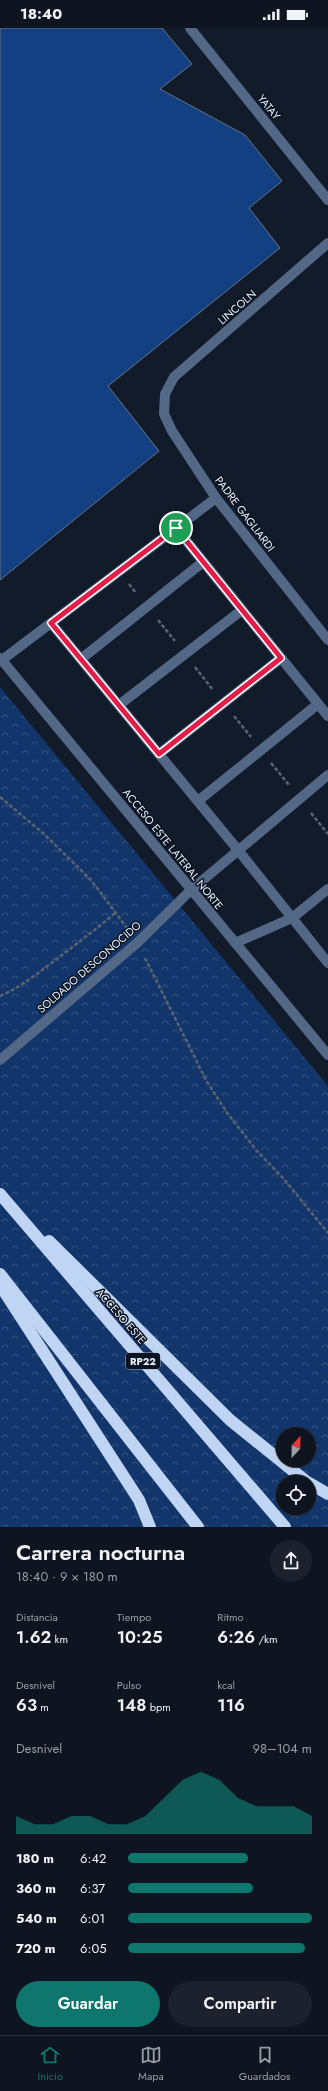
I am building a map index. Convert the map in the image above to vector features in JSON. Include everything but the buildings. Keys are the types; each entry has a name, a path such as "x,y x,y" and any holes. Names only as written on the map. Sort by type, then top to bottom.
{"highway":[{"path":"0,1194 230,1420 298,1475"},
{"name":"ACCESO ESTE","path":"0,1194 286,1527"},
{"path":"0,1274 198,1527"},
{"path":"0,1285 139,1500 150,1527"},
{"path":"316,1487 328,1494"}],"street":[{"name":"YATAY","path":"190,28 328,200"},
{"name":"LINCOLN","path":"166,394 174,377 328,243"},
{"name":"PADRE GAGLIARDI","path":"166,394 164,414 172,431 216,498 328,640"},
{"path":"1,659 216,498"},
{"path":"176,528 328,716"},
{"path":"81,659 203,562"},
{"path":"119,705 242,610"},
{"path":"51,623 238,850 328,963"},
{"path":"159,754 281,658"},
{"name":"ACCESO ESTE LATERAL NORTE","path":"1,659 328,1055"},
{"path":"198,801 318,704"},
{"name":"SOLDADO DESCONOCIDO","path":"0,1060 137,943 191,890 328,775"},
{"path":"235,943 292,918 328,889"}],"path":[{"path":"0,797 44,834 91,880 116,913 137,943 207,1082 228,1114 257,1151 283,1178 328,1233"},
{"path":"0,996 11,991 37,974 86,938 116,913"}],"green space":[{"path":"0,687 328,1086 328,1527 0,1527"}],"route":[{"path":"176,528 281,658 159,754 51,623 176,528"}]}
